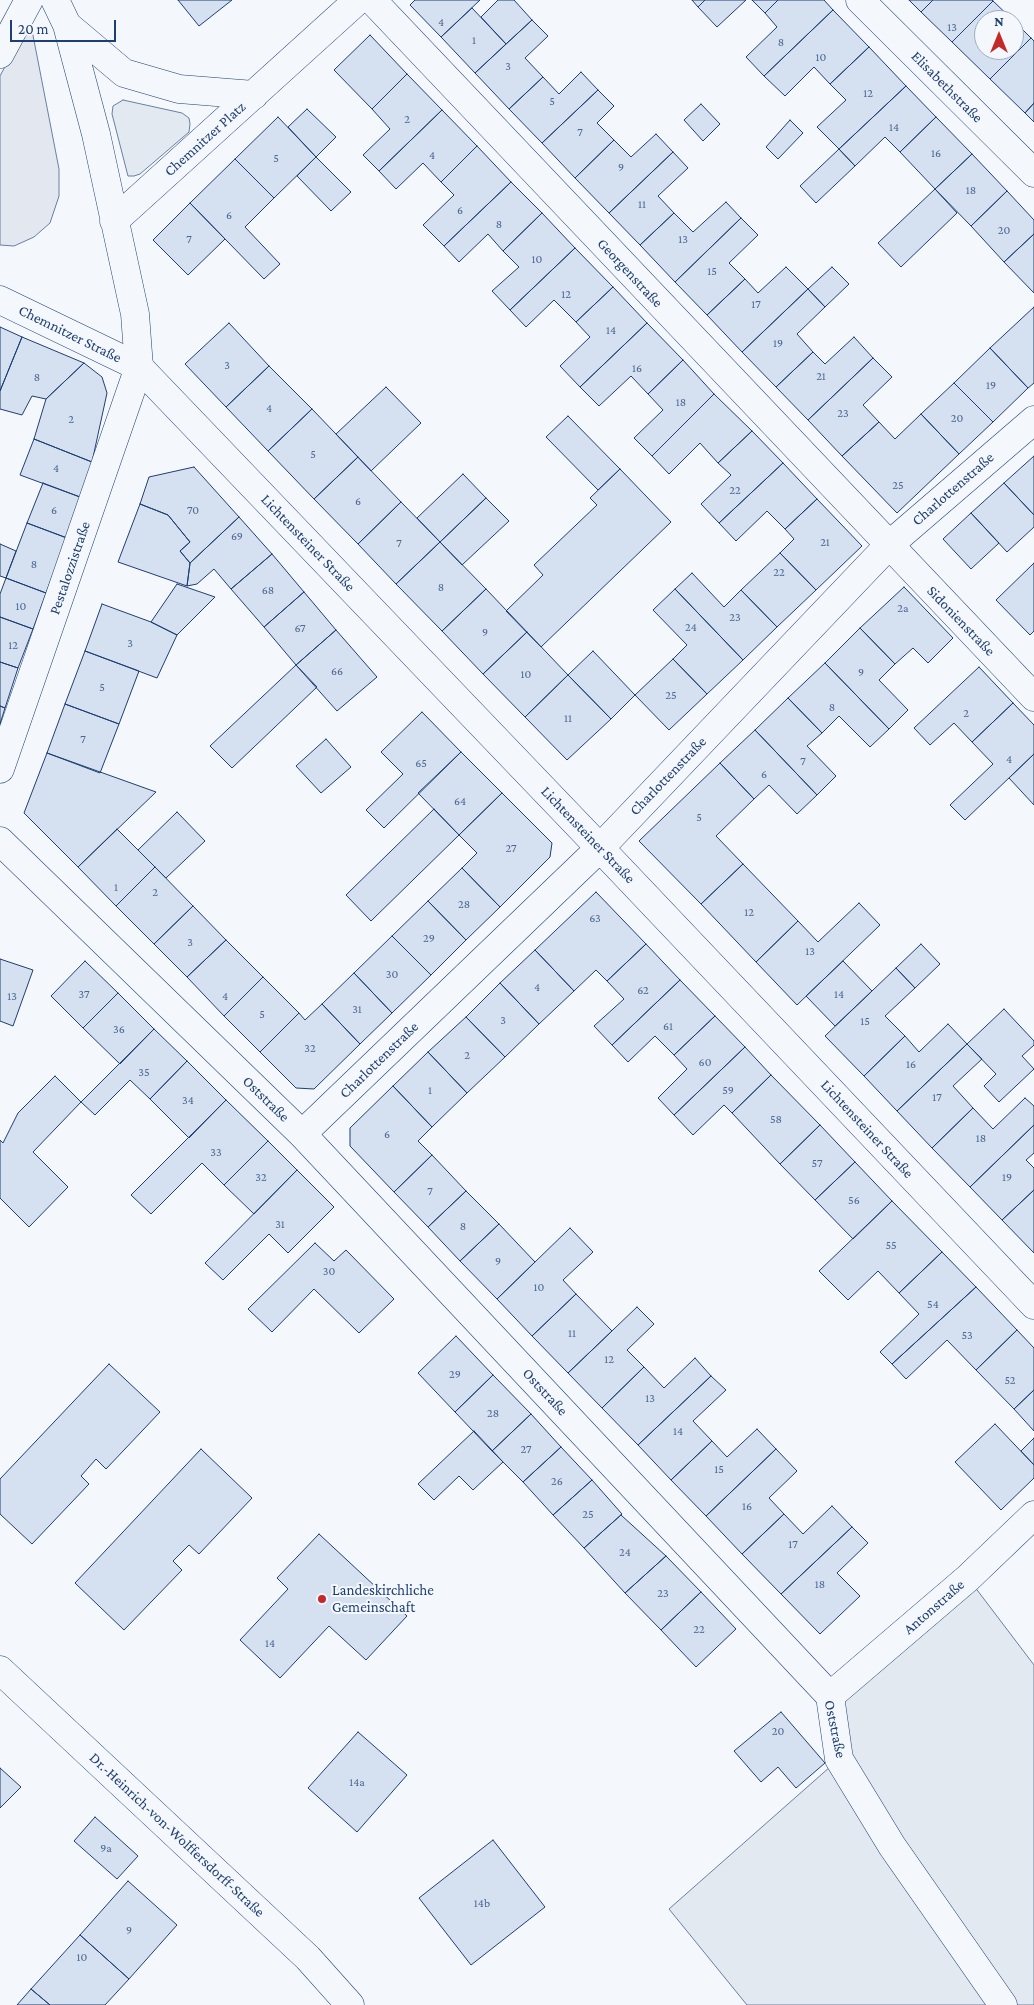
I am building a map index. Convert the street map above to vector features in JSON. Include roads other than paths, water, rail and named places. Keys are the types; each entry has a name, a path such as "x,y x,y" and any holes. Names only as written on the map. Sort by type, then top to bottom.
{"street":[{"path":"0,54 29,0"},
{"name":"Chemnitzer Platz","path":"55,0 67,25 96,134 135,314 139,367"},
{"path":"254,95 358,0"},
{"name":"Georgenstraße","path":"372,0 889,545"},
{"name":"Elisabethstraße","path":"860,0 1034,173"},
{"name":"Chemnitzer Platz","path":"67,25 124,73 178,89 254,95"},
{"name":"Chemnitzer Platz","path":"114,221 254,95"},
{"name":"Chemnitzer Straße","path":"0,300 139,367"},
{"name":"Pestalozzistraße","path":"0,769 139,367"},
{"name":"Lichtensteiner Straße","path":"139,367 1034,1305"},
{"name":"Charlottenstraße","path":"302,1134 600,848 889,545 1034,420"},
{"name":"Sidonienstraße","path":"889,545 1034,697"},
{"name":"Oststraße","path":"0,842 302,1134 830,1696 840,1759 892,1846 1003,2005"},
{"name":"Antonstraße","path":"830,1696 968,1578 1034,1515"},
{"name":"Dr.-Heinrich-von-Wolffersdorff-Straße","path":"0,1670 308,1958 350,2005"}],"place":[{"name":"Landeskirchliche Gemeinschaft","path":"322,1599"}]}
